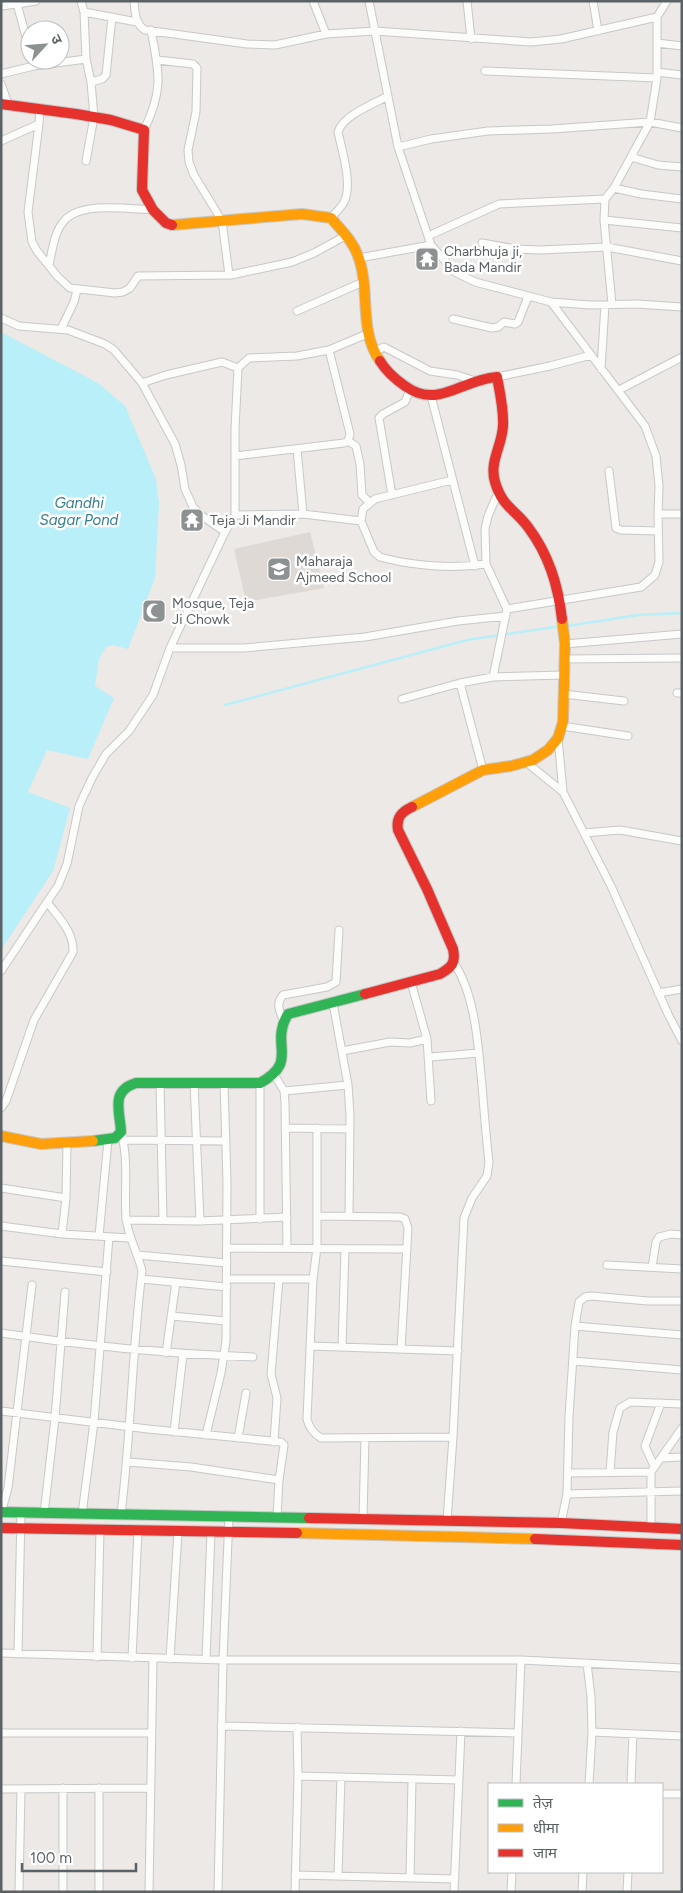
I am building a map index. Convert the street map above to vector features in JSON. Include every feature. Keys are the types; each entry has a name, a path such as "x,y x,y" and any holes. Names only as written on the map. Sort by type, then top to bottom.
{"street":[{"path":"1,6 36,1"},
{"path":"80,1 84,12 86,59 91,82 94,117 86,161"},
{"path":"134,1 137,22 140,27 247,44 275,44 326,34 375,32 531,42 561,39 657,17"},
{"path":"313,1 326,34"},
{"path":"369,1 398,147 431,245 456,272 475,282 551,302 609,305 645,304 682,307"},
{"path":"467,1 471,39"},
{"path":"593,1 598,31"},
{"path":"602,369 609,305 604,220 605,199 614,188 650,122 657,75 657,17 668,1"},
{"path":"16,3 21,20"},
{"path":"84,12 137,22"},
{"path":"91,82 102,80 106,75 112,17"},
{"path":"152,30 159,77 158,94 154,110 144,130 142,190 153,210 166,223 174,225 302,214 331,218 359,258 367,334 377,361 389,374 410,390 431,396 449,391 472,380 550,366 591,355"},
{"path":"657,44 682,46"},
{"path":"70,60 86,59"},
{"path":"157,60 193,64 197,68 196,112 188,150 189,162 194,175 222,221 229,274"},
{"path":"1,74 20,67"},
{"path":"485,71 682,75"},
{"path":"1,84 5,104 94,117 125,123 144,130"},
{"path":"331,218 344,202 347,191 347,176 338,132 340,125 351,116 388,96"},
{"path":"40,108 28,212 32,242 58,277 70,288 123,292 130,288 135,278 141,276 229,274 292,262 314,253 345,236"},
{"path":"398,147 431,139 488,131 552,129 650,122 682,128"},
{"path":"1,141 39,124"},
{"path":"631,157 658,165 682,167"},
{"path":"614,188 641,194 682,199"},
{"path":"428,236 499,204 605,199"},
{"path":"49,265 56,237 64,221 75,214 88,208 153,210"},
{"path":"604,220 682,228"},
{"path":"482,243 516,249 540,250 607,247 682,261"},
{"path":"359,258 431,245"},
{"path":"297,311 363,282"},
{"path":"61,329 74,302 77,290"},
{"path":"453,319 492,328 498,327 504,322 515,324 518,322 528,297"},
{"path":"170,648 244,648 365,637 641,587 655,575 659,562 659,486 656,456 651,440 644,426 619,390 551,302"},
{"path":"1,318 19,326 68,330 105,344 123,360 142,384 175,444 185,489 193,506 202,516 225,532"},
{"path":"1,971 58,886 67,864 79,806 92,778 106,754 129,731 153,695 170,648 225,532 235,515 238,368 249,358 297,356 329,350 367,334"},
{"path":"374,352 384,347 430,371 457,375 472,380"},
{"path":"329,350 350,434 348,441"},
{"path":"619,390 682,357"},
{"path":"142,384 166,375 222,362 238,368"},
{"path":"121,1514 128,1462 134,1350 142,1271 130,1238 126,1220 119,1092 123,1087 136,1083 260,1083 278,1073 282,1063 281,1026 283,1019 288,1014 440,974 450,968 455,958 453,950 427,889 398,830 397,822 402,812 484,770 526,762 548,750 558,738 562,726 564,642 560,601 553,572 544,550 527,526 502,501 494,480 493,462 503,428 503,410 497,377"},
{"path":"392,495 379,418 405,402 410,390"},
{"path":"431,396 475,566"},
{"path":"235,456 348,441"},
{"path":"348,441 356,446 360,464 362,495 370,503"},
{"path":"297,449 303,514"},
{"path":"609,471 616,528 621,530 658,531"},
{"path":"452,480 375,499 363,509 361,521 374,552 380,557 427,565 475,566 486,564"},
{"path":"493,676 506,612 486,564 485,529 488,516 498,493"},
{"path":"235,515 303,514 361,521"},
{"path":"658,514 682,514"},
{"path":"564,642 682,634"},
{"path":"564,659 682,658"},
{"path":"402,699 493,676 563,675"},
{"path":"460,683 484,770"},
{"path":"563,694 624,701"},
{"path":"562,726 628,736"},
{"path":"558,738 563,792 610,886 658,993 680,1031 682,1041"},
{"path":"526,762 563,792"},
{"path":"584,833 620,830 682,841"},
{"path":"1,1108 6,1101 34,1020 73,952 74,942 70,931 47,902"},
{"path":"283,1019 278,1006 279,999 283,995 327,987 336,982 339,930"},
{"path":"447,1520 464,1218 472,1198 487,1176 488,1162 478,1037 466,987 454,963"},
{"path":"411,982 428,1039 432,1101"},
{"path":"658,993 682,989"},
{"path":"333,1003 348,1085 350,1129 349,1216"},
{"path":"342,1051 390,1042 410,1043 428,1039"},
{"path":"430,1057 479,1053"},
{"path":"275,1076 284,1091 287,1248"},
{"path":"160,1083 163,1220"},
{"path":"194,1083 200,1221"},
{"path":"206,1435 224,1356 226,1321 227,1220 224,1083"},
{"path":"260,1083 260,1219"},
{"path":"284,1091 348,1085"},
{"path":"285,1128 350,1129"},
{"path":"317,1128 317,1248 313,1279 307,1419 309,1426 314,1434 321,1438 453,1437"},
{"path":"1,1136 42,1144 108,1140 122,1136 160,1141 226,1141"},
{"path":"99,1236 108,1140"},
{"path":"62,1234 66,1198 66,1143"},
{"path":"1,1188 66,1198"},
{"path":"317,1216 400,1217 405,1219 408,1228 402,1349"},
{"path":"126,1220 200,1221 287,1217"},
{"path":"1,1226 62,1234 130,1238"},
{"path":"652,1267 659,1237 671,1234 682,1235"},
{"path":"82,1514 94,1422 109,1237"},
{"path":"227,1248 407,1249"},
{"path":"342,1347 346,1249"},
{"path":"137,1255 227,1263"},
{"path":"1,1261 107,1272"},
{"path":"608,1266 682,1269"},
{"path":"141,1279 227,1287"},
{"path":"227,1279 313,1279"},
{"path":"274,1442 277,1398 271,1374 279,1279"},
{"path":"166,1353 176,1282"},
{"path":"18,1654 20,1530 7,1510 32,1285"},
{"path":"44,1514 66,1292"},
{"path":"561,1523 568,1494 569,1417 575,1326 579,1302 585,1297 682,1301"},
{"path":"171,1316 226,1321"},
{"path":"575,1326 682,1335"},
{"path":"1,1333 99,1347 166,1353 253,1357"},
{"path":"310,1346 458,1351"},
{"path":"174,1432 183,1354"},
{"path":"573,1361 682,1370"},
{"path":"238,1438 246,1393"},
{"path":"610,1472 613,1432 620,1408 630,1402 682,1404"},
{"path":"651,1528 650,1492 652,1469 645,1446 661,1403"},
{"path":"1,1411 174,1432 281,1442 284,1445 279,1480 277,1517"},
{"path":"568,1473 652,1469 682,1428"},
{"path":"363,1519 365,1438"},
{"path":"661,1458 682,1457"},
{"path":"128,1462 191,1467 279,1480"},
{"path":"568,1494 682,1491"},
{"path":"7,1510 44,1514 447,1520 682,1529"},
{"path":"218,1892 221,1726 229,1516"},
{"path":"308,1518 309,1534"},
{"path":"481,1538 483,1531 482,1521"},
{"path":"502,1522 500,1531 504,1538"},
{"path":"1,1528 20,1530 504,1538 682,1546"},
{"path":"666,1545 667,1529"},
{"path":"97,1657 100,1530"},
{"path":"132,1658 138,1531"},
{"path":"170,1658 178,1532"},
{"path":"206,1659 211,1532"},
{"path":"1,1653 223,1660 521,1660 682,1668"},
{"path":"148,1892 153,1658"},
{"path":"516,1783 521,1660"},
{"path":"587,1663 591,1697 592,1732 589,1783"},
{"path":"221,1726 518,1733"},
{"path":"295,1892 298,1776 297,1727"},
{"path":"454,1892 461,1732"},
{"path":"592,1732 682,1736"},
{"path":"1,1733 152,1733"},
{"path":"631,1783 634,1734"},
{"path":"298,1776 459,1780"},
{"path":"338,1876 341,1777"},
{"path":"410,1878 412,1779"},
{"path":"63,1788 63,1892"},
{"path":"99,1788 99,1892"},
{"path":"1,1789 150,1788"},
{"path":"19,1892 21,1789"},
{"path":"663,1794 682,1794"},
{"path":"511,1892 512,1873"},
{"path":"582,1892 583,1873"},
{"path":"627,1892 628,1873"},
{"path":"295,1874 455,1879"}],"shaded area":[{"name":"Maharaja Ajmeed School","path":"310,532 324,588 246,602 234,549"}],"water":[{"name":"Gandhi Sagar Pond","path":"1,332 98,383 125,406 156,479 159,503 155,578 128,649 113,645 106,647 99,659 95,686 114,698 88,759 47,750 28,792 70,808 53,871 1,950"}],"waterway":[{"path":"567,626 638,615 682,613"},
{"path":"225,705 467,640 561,626"}],"traffic: fast":[{"path":"93,1141 115,1138 121,1132 118,1103 123,1091 128,1087 136,1083 260,1083 272,1075 279,1067 282,1052 281,1035 288,1014 365,994"},
{"path":"1,1512 309,1518"}],"traffic: slow":[{"path":"172,225 302,214 331,218 350,241 358,256 364,282 369,336 373,349 380,361"},
{"path":"412,807 483,770 511,766 533,760 548,750 558,738 563,722 565,644 562,619"},
{"path":"1,1136 41,1144 93,1141"},
{"path":"297,1533 535,1539"}],"traffic: jam":[{"path":"1,104 111,120 144,130 142,190 153,210 166,223 172,225"},
{"path":"380,361 391,375 405,386 417,393 428,395 439,394 484,379 497,377 503,420 494,468 495,482 505,503 528,527 542,548 555,582 562,619"},
{"path":"365,994 440,974 450,967 454,958 453,949 427,889 398,830 400,816 412,807"},
{"path":"309,1518 561,1523 682,1529"},
{"path":"1,1528 297,1533"},
{"path":"535,1539 682,1545"}],"place":[{"name":"Charbhuja ji, Bada Mandir","path":"427,259"},
{"name":"Teja Ji Mandir","path":"192,520"},
{"name":"Maharaja Ajmeed School","path":"279,569"},
{"name":"Mosque, Teja Ji Chowk","path":"154,611"}]}
